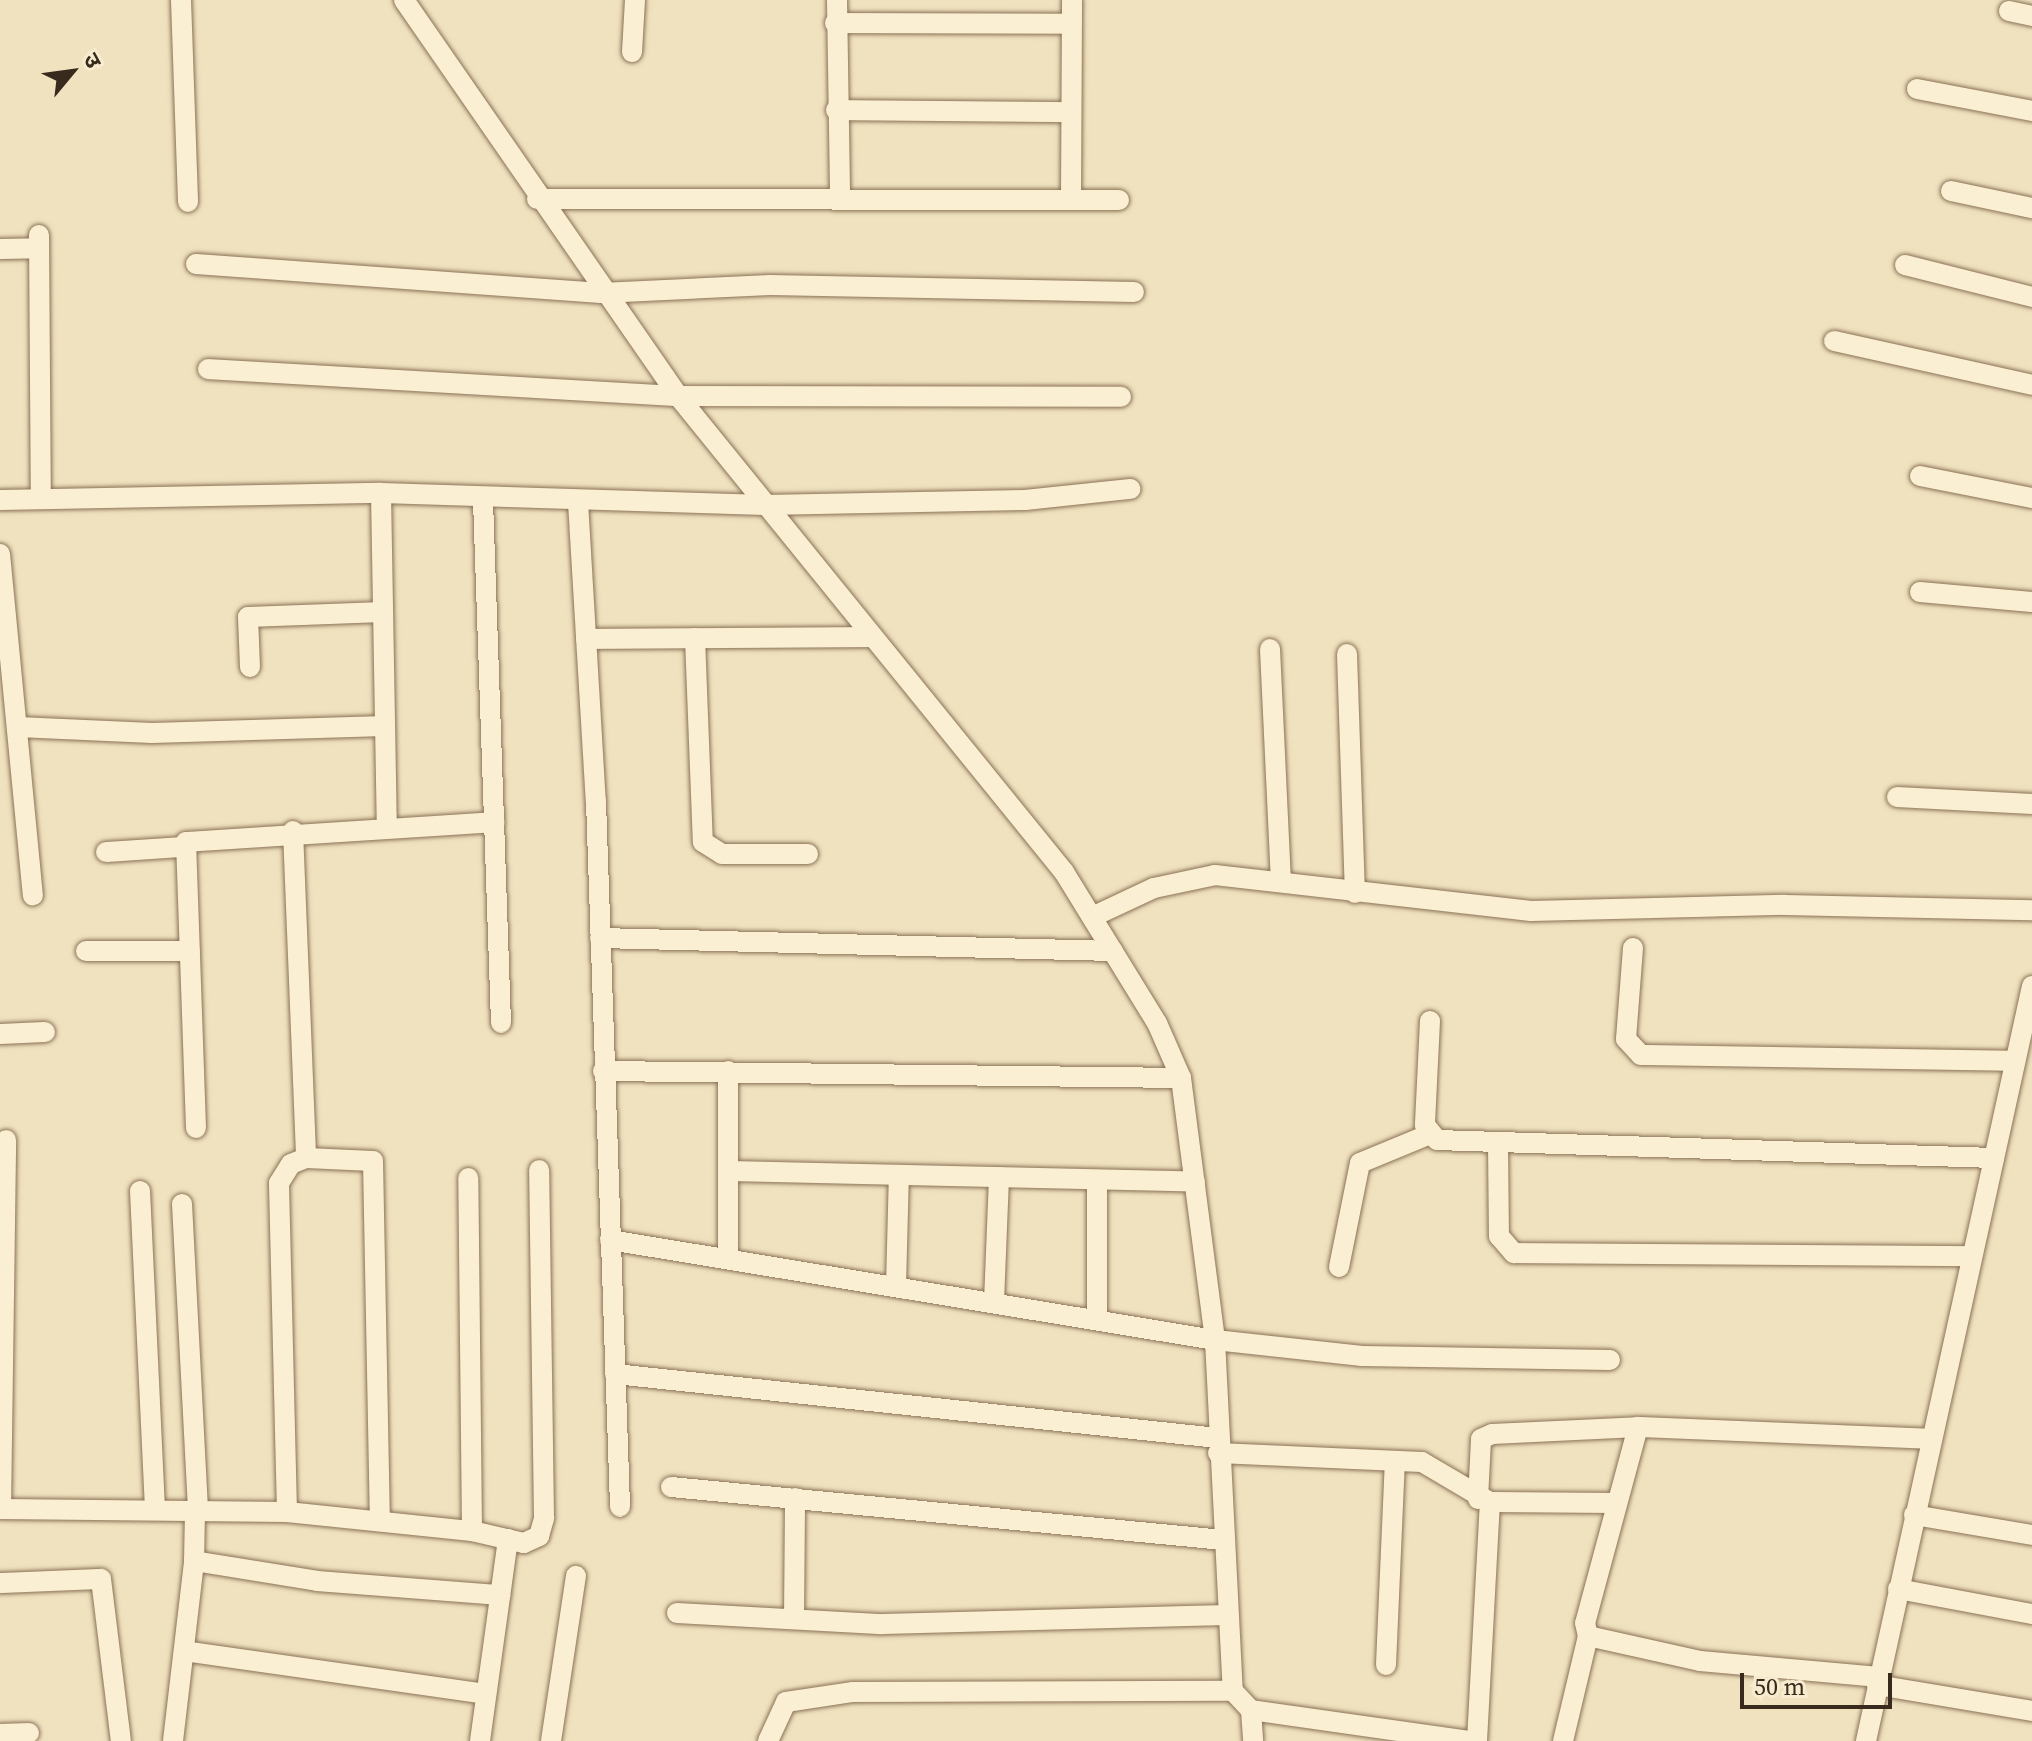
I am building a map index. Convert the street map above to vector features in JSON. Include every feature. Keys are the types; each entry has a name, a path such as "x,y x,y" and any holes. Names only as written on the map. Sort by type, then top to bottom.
{"street":[{"path":"181,0 188,202"},
{"path":"404,0 601,293 678,396 870,637 1064,872 1113,951 1181,1078 1215,1340 1218,1446 1233,1691 1251,1710 1468,1741"},
{"path":"632,52 635,0"},
{"path":"837,0 836,110 840,196"},
{"path":"1071,200 1072,0"},
{"path":"2009,11 2032,16"},
{"path":"835,23 1070,24"},
{"path":"1917,89 2032,111"},
{"path":"836,110 1070,112"},
{"path":"1951,191 2032,208"},
{"path":"537,199 840,196 1119,200"},
{"path":"0,249 39,242 41,499"},
{"path":"196,264 601,293 770,285 1134,292"},
{"path":"1905,265 2032,297"},
{"path":"1834,341 2032,385"},
{"path":"208,369 678,396 1121,397"},
{"path":"1920,476 2032,498"},
{"path":"0,500 381,493 483,500 765,505 1025,500 1130,489"},
{"path":"381,493 387,825"},
{"path":"483,500 501,1023"},
{"path":"578,502 600,938 620,1507"},
{"path":"0,554 6,676 18,727 33,895"},
{"path":"1920,592 2032,602"},
{"path":"250,667 248,617 383,612"},
{"path":"586,639 870,637"},
{"path":"695,638 703,842 722,854 808,854"},
{"path":"1270,649 1281,882"},
{"path":"1347,654 1355,893"},
{"path":"18,727 152,733 385,726"},
{"path":"1897,797 2032,804"},
{"path":"106,852 181,847 203,838 293,831 494,822"},
{"path":"293,831 306,1158"},
{"path":"181,847 190,951 196,1128"},
{"path":"1092,917 1188,878 1281,882 1531,911 1785,905 2032,910"},
{"path":"600,938 1113,951"},
{"path":"1633,948 1626,1039 1641,1055 2015,1061"},
{"path":"86,951 190,951"},
{"path":"1866,1741 2032,986"},
{"path":"1430,1021 1430,1134"},
{"path":"0,1034 45,1032"},
{"path":"603,1071 1181,1078"},
{"path":"728,1071 728,1255"},
{"path":"1339,1267 1360,1163 1430,1134 1498,1144 1994,1158"},
{"path":"6,1140 0,1509 287,1512 472,1531 508,1539 539,1536 544,1518 539,1170"},
{"path":"1498,1144 1499,1236 1514,1253 1972,1256"},
{"path":"287,1512 279,1183 291,1164 306,1158 373,1161 380,1521"},
{"path":"728,1171 1195,1182"},
{"path":"896,1286 899,1175"},
{"path":"994,1302 999,1177"},
{"path":"468,1178 472,1531"},
{"path":"1097,1180 1097,1320"},
{"path":"140,1191 155,1510"},
{"path":"173,1741 194,1561 196,1511 182,1204"},
{"path":"610,1240 728,1255 1215,1340 1362,1356 1610,1360"},
{"path":"615,1374 1218,1446 1395,1461 1448,1472 1484,1501 1616,1503"},
{"path":"1477,1741 1484,1501 1481,1439 1638,1427 1931,1439"},
{"path":"1563,1741 1588,1636 1585,1623 1638,1427"},
{"path":"1386,1665 1395,1461"},
{"path":"671,1487 1223,1540"},
{"path":"794,1619 795,1498"},
{"path":"1914,1515 2032,1535"},
{"path":"480,1741 508,1539"},
{"path":"194,1561 317,1581 500,1595"},
{"path":"551,1741 576,1576"},
{"path":"0,1583 101,1579 121,1741"},
{"path":"1898,1589 2032,1614"},
{"path":"677,1613 794,1619 1228,1615"},
{"path":"1588,1636 1700,1661 1878,1681 2032,1711"},
{"path":"184,1651 486,1694"},
{"path":"768,1741 786,1702 853,1692 1233,1691"},
{"path":"1251,1710 1253,1741"},
{"path":"0,1734 29,1733"}]}
